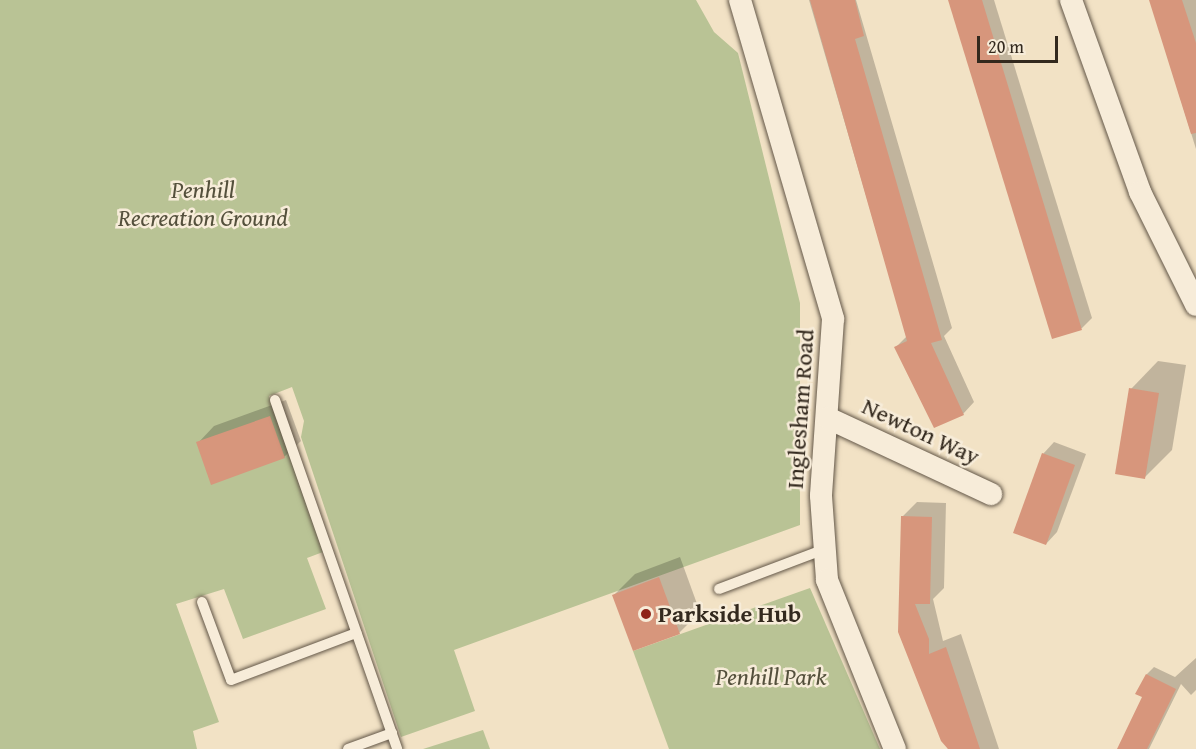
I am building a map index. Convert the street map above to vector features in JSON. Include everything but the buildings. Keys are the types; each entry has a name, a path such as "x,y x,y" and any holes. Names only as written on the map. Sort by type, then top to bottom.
{"street":[{"name":"Inglesham Road","path":"740,0 831,310 822,550 834,600 896,749"},
{"path":"1071,0 1140,192 1196,304"},
{"name":"Newton Way","path":"828,418 991,494"}],"lane":[{"path":"275,400 398,749"},
{"path":"719,589 822,550"},
{"path":"201,602 231,680 356,633"},
{"path":"348,749 392,733"}],"green space":[{"name":"Penhill Recreation Ground","path":"0,0 696,0 714,32 738,53 800,303 800,525 454,650 475,711 401,737 301,437 304,421 292,387 269,396 323,552 307,558 326,609 243,639 224,589 176,604 219,722 193,731 197,749 0,749"},
{"name":"Penhill Park","path":"810,588 880,749 669,749 633,651"},
{"path":"483,730 490,749 423,749"}],"place":[{"name":"Parkside Hub","path":"646,614"}]}
